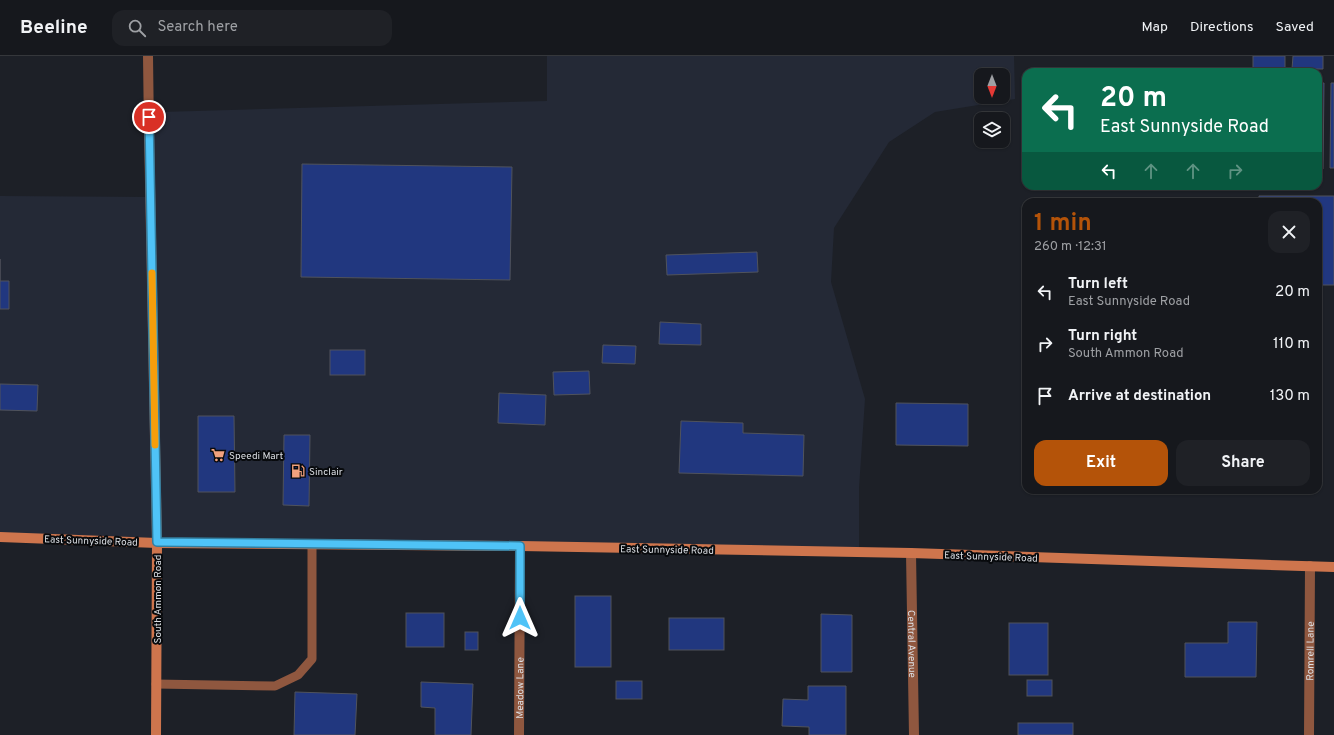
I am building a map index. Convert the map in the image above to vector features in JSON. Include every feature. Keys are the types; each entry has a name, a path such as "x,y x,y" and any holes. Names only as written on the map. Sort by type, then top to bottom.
{"main road":[{"name":"East Sunnyside Road","path":"0,537 157,542 520,546 911,553 1334,567"},
{"name":"South Ammon Road","path":"156,735 157,542"}],"street":[{"name":"South Ammon Road","path":"148,56 157,542"},
{"name":"Meadow Lane","path":"519,735 520,546"},
{"name":"Central Avenue","path":"911,553 914,735"},
{"name":"Romrell Lane","path":"1309,735 1310,566"}],"lane":[{"path":"156,684 275,686 298,675 312,659 312,544"}],"shaded area":[{"path":"547,56 1014,56 1015,99 1010,100 1010,68 974,68 974,104 984,104 935,112 889,142 834,228 831,282 865,399 859,488 859,552 0,537 0,196 150,197 149,132 161,112 547,101"}],"building":[{"path":"1253,56 1285,56 1285,68 1253,68"},
{"path":"1293,56 1323,56 1323,69 1292,68"},
{"path":"1322,83 1324,83 1323,169"},
{"path":"1331,83 1334,83 1334,168 1330,168"},
{"path":"302,164 512,167 510,280 301,277"},
{"path":"1259,196 1334,196 1334,285 1322,285 1322,198 1259,198"},
{"path":"757,252 758,272 667,275 666,255"},
{"path":"0,281 9,281 9,309 0,309"},
{"path":"660,322 701,324 701,345 659,344"},
{"path":"603,345 636,346 635,364 602,363"},
{"path":"330,350 365,350 365,375 330,375"},
{"path":"589,371 590,394 554,395 553,372"},
{"path":"0,384 38,385 37,411 0,410"},
{"path":"499,393 546,395 545,425 498,423"},
{"path":"896,403 968,404 968,446 896,445"},
{"path":"198,416 234,416 235,492 198,492"},
{"path":"681,421 743,423 743,433 804,435 803,476 679,473"},
{"path":"284,435 310,435 309,506 283,505"},
{"path":"575,596 611,596 611,667 575,667"},
{"path":"406,613 444,613 444,647 406,647"},
{"path":"821,614 852,615 852,672 821,672"},
{"path":"669,618 724,618 724,650 669,650"},
{"path":"1228,622 1257,622 1256,677 1185,677 1185,643 1228,643"},
{"path":"1009,623 1048,623 1048,675 1009,675"},
{"path":"465,632 478,632 478,650 465,650"},
{"path":"1027,680 1052,680 1052,696 1027,696"},
{"path":"616,681 642,681 642,699 616,699"},
{"path":"421,682 473,684 471,735 435,735 435,708 421,707"},
{"path":"808,686 846,686 846,735 809,735 809,727 782,726 783,699 808,700"},
{"path":"295,692 357,694 355,735 294,735"},
{"path":"1018,723 1073,723 1073,735 1018,735"}],"slow traffic":[{"path":"152,273 155,445"}],"place":[{"name":"Speedi Mart","path":"218,455"},
{"name":"Sinclair","path":"298,471"}],"route":[{"path":"149,117 157,542 520,546 520,618"}]}
